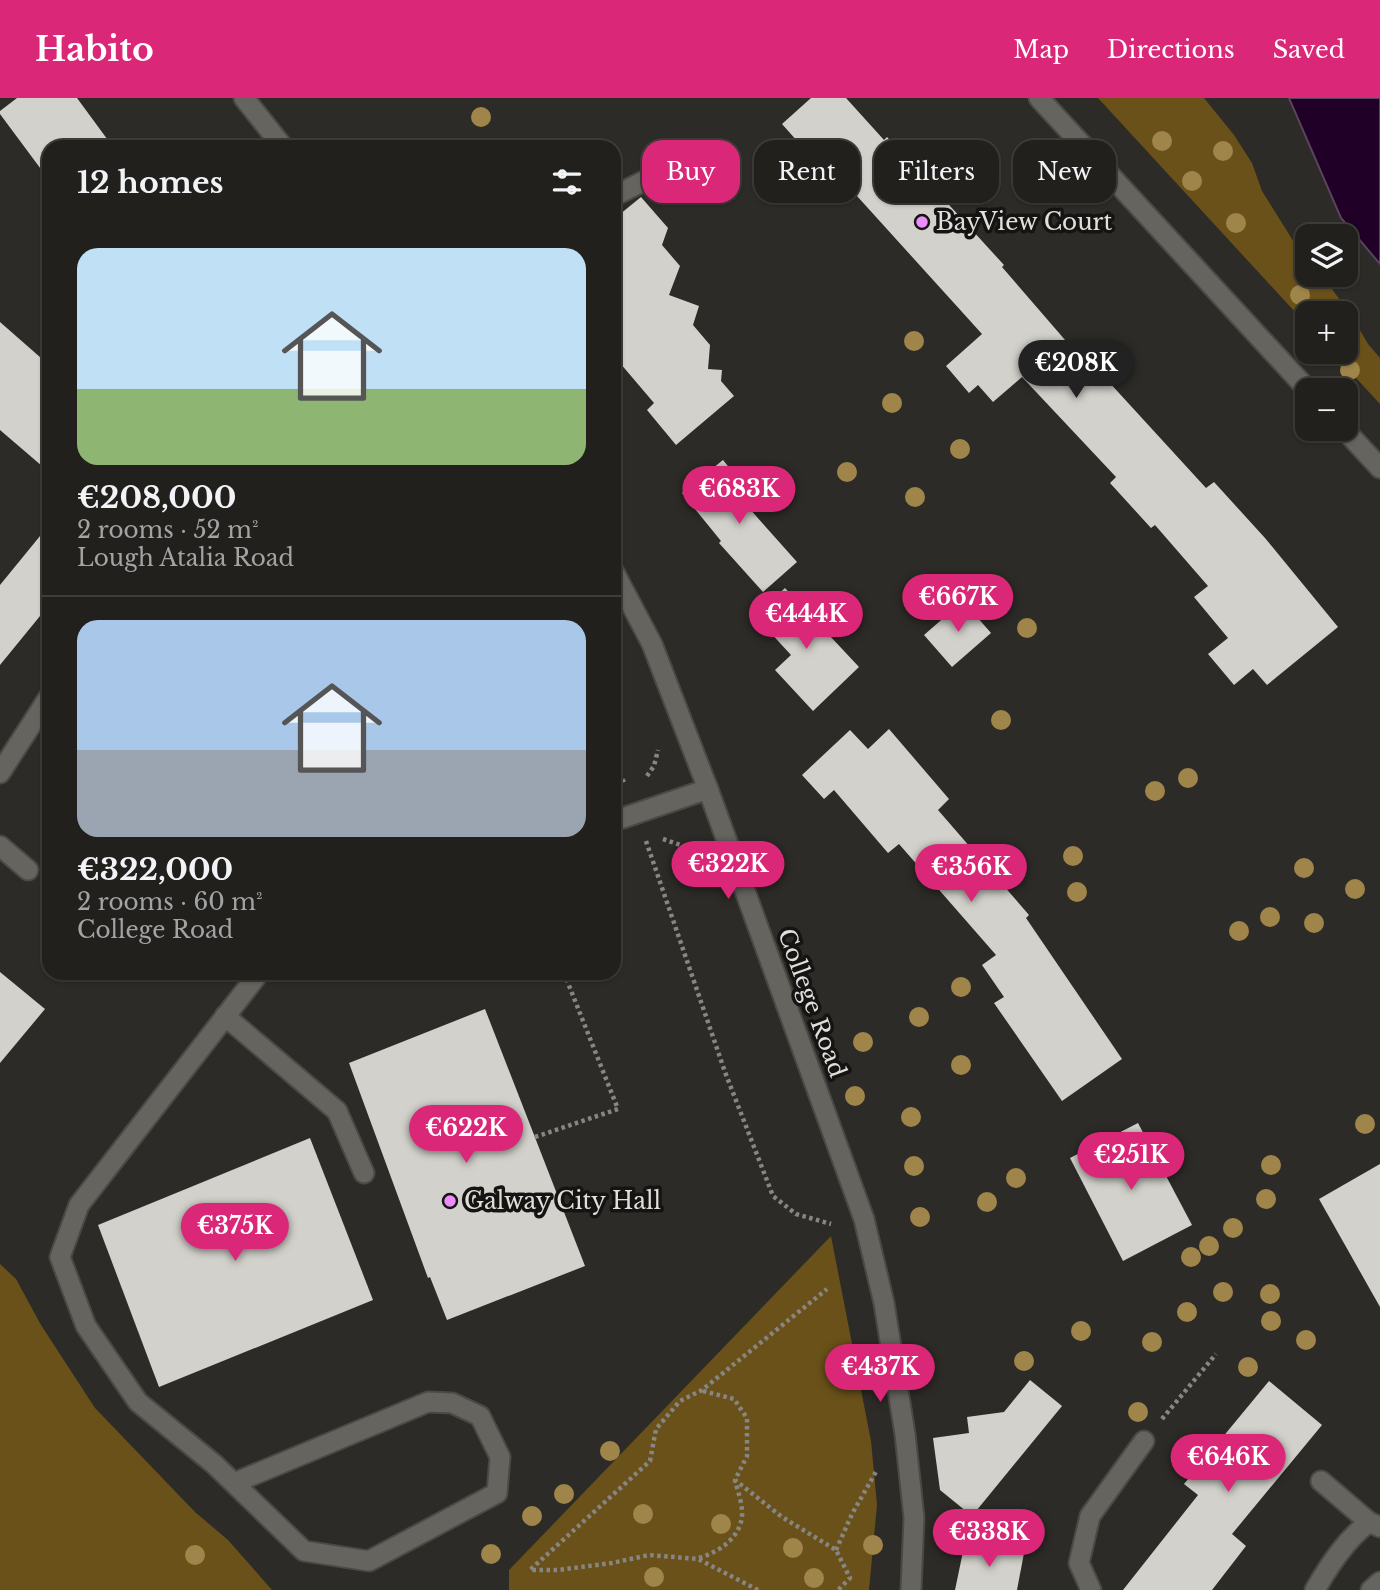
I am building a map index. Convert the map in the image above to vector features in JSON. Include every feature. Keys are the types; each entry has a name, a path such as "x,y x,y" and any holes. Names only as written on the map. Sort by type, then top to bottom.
{"main road":[{"path":"244,98 277,140"},
{"path":"1040,98 1297,378"},
{"path":"621,192 642,182"},
{"path":"1355,441 1380,468"},
{"name":"College Road","path":"621,585 652,644 708,789 864,1219 884,1303 905,1434 914,1518 911,1590"},
{"path":"0,773 42,708"},
{"path":"621,819 708,789"},
{"path":"0,846 28,870"},
{"path":"234,1483 428,1402 452,1403 480,1416 500,1457 497,1493 369,1561 304,1551 214,1464 138,1402 86,1326 60,1257 79,1205 253,980"},
{"path":"225,1016 337,1111 364,1173"},
{"path":"1091,1590 1079,1563 1090,1516 1144,1441"},
{"path":"1315,1590 1332,1562 1355,1533 1375,1524 1321,1481"},
{"path":"1371,1590 1380,1582"}],"path":[{"path":"643,782 654,766 657,741"},
{"path":"621,776 627,790 635,786"},
{"path":"705,865 686,847 662,838 644,837 725,1072 773,1196 796,1214 841,1227"},
{"path":"535,1137 618,1109 567,980"},
{"path":"758,1590 698,1559 649,1555 558,1570 530,1570 650,1461 656,1429 680,1401 702,1390 827,1289"},
{"path":"1144,1441 1216,1354"},
{"path":"698,1559 713,1554 735,1537 743,1515 735,1480 747,1456 747,1418 733,1399 702,1390"},
{"path":"836,1550 852,1514 884,1460"},
{"path":"735,1480 782,1517 836,1550 850,1578 838,1590"}],"shaded area":[{"path":"1098,98 1204,98 1234,135 1252,163 1262,191 1295,244 1295,287 1330,287 1341,301 1295,301 1295,312"},
{"path":"1289,98 1380,98 1380,264 1358,238 1358,224 1346,224 1341,218"},
{"path":"1358,327 1380,358 1380,404 1343,364 1358,364"},
{"path":"831,1236 871,1441 877,1505 869,1590 509,1590 509,1570"},
{"path":"0,1264 16,1279 41,1325 95,1408 195,1512 228,1540 272,1590 0,1590"}],"building":[{"path":"17,98 77,98 108,140 42,140 42,171 0,111"},
{"path":"811,98 846,98 884,140 874,140 874,203 947,203 1004,265 1002,267 1072,348 1075,345 1206,488 1214,482 1265,538 1338,627 1267,685 1253,669 1234,685 1208,654 1228,638 1194,597 1208,586 1155,525 1151,528 1110,483 1116,477 1022,377 993,402 978,385 969,393 946,366 982,334 860,199 860,140 796,140 782,124"},
{"path":"641,197 642,203 646,203 668,228 662,245 680,266 669,295 699,306 693,325 710,345 708,369 722,370 721,381 734,396 676,445 647,410 654,403 621,364 621,213"},
{"path":"0,322 42,359 42,466 0,430"},
{"path":"723,460 757,502 749,508 797,562 763,592 719,543 721,541 682,493"},
{"path":"42,534 42,614 0,665 0,585"},
{"path":"785,588 859,667 813,711 775,670 791,655 755,616"},
{"path":"963,601 991,633 952,667 924,635"},
{"path":"889,729 949,799 938,810 1029,915 1026,918 1122,1059 1062,1101 994,1003 1004,997 982,965 996,955 899,844 888,853 834,790 824,799 802,775 850,730 868,749"},
{"path":"0,972 45,1009 0,1063"},
{"path":"485,1009 585,1266 447,1320 430,1277 428,1278 349,1063"},
{"path":"1138,1123 1192,1225 1123,1261 1070,1158"},
{"path":"310,1138 373,1300 159,1387 98,1225"},
{"path":"1380,1164 1380,1307 1319,1199"},
{"path":"1030,1380 1062,1406 972,1516 940,1490 933,1438 969,1433 967,1417 1004,1412"},
{"path":"1269,1381 1322,1425 1232,1534 1246,1546 1212,1590 1123,1590 1198,1495 1184,1484"},
{"path":"965,1542 1024,1553 1017,1590 955,1590"}],"place":[{"name":"BayView Court","path":"922,222"},
{"name":"Galway City Hall","path":"450,1201"}]}
